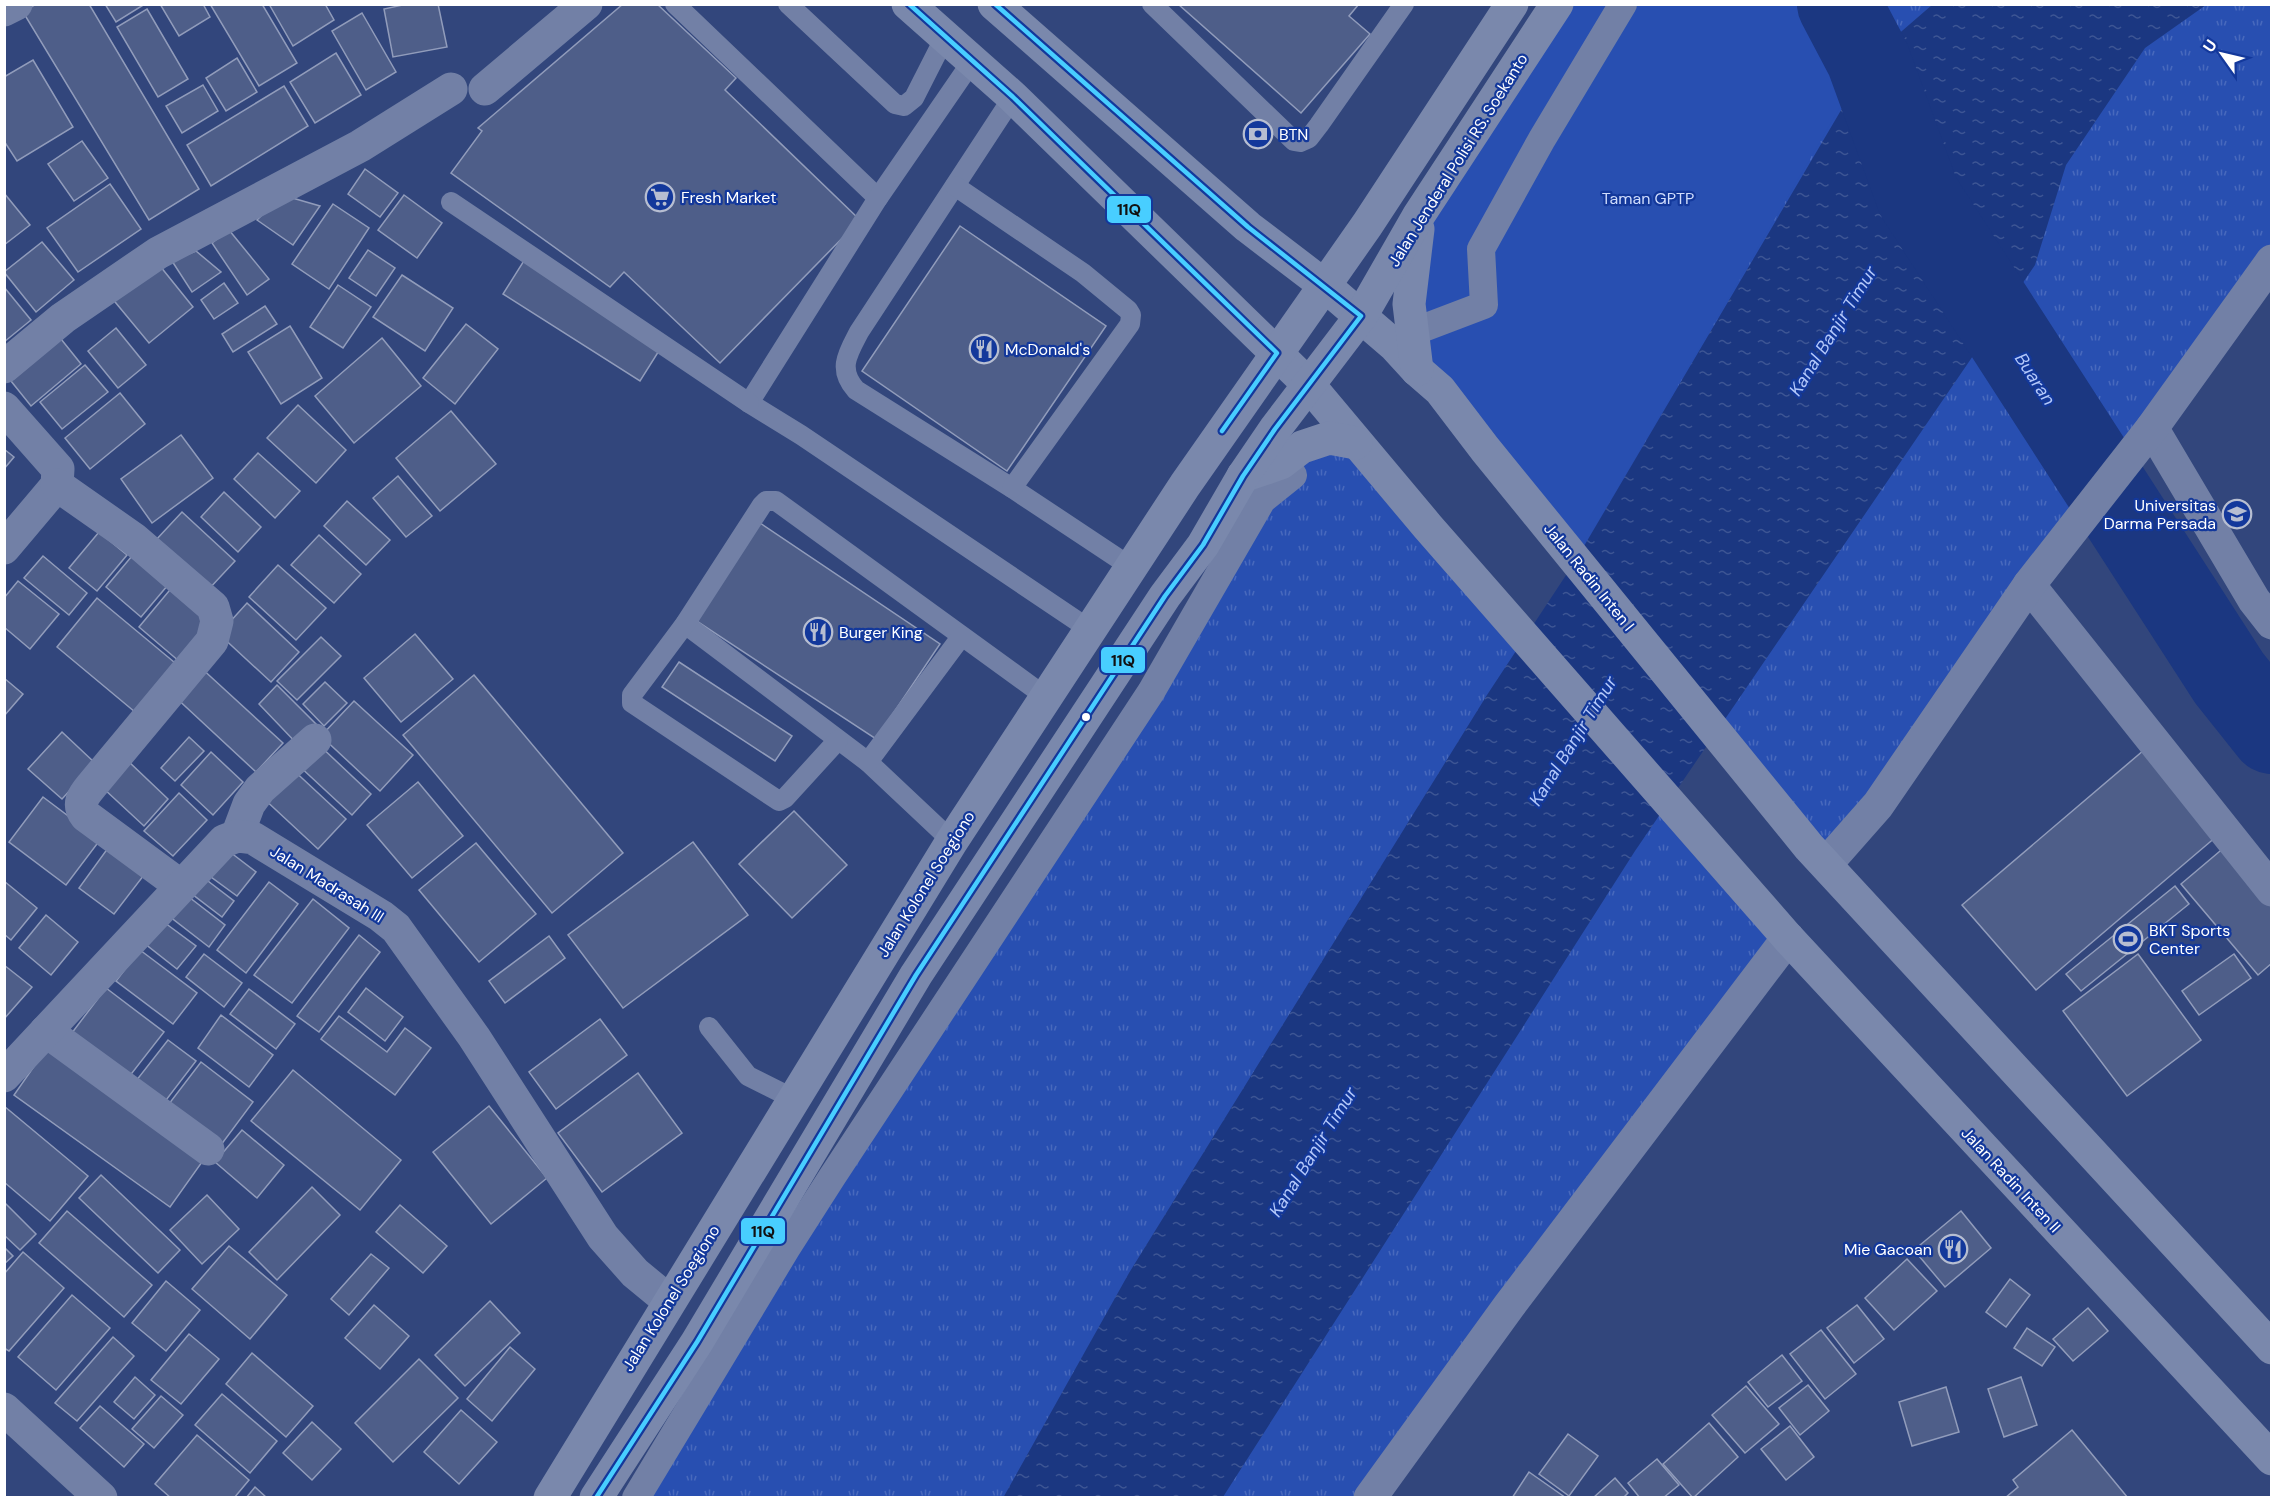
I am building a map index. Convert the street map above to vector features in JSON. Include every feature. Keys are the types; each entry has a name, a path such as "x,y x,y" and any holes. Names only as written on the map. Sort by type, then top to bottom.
{"main road":[{"path":"908,4 1013,97 1277,353 1309,385 1356,443"},
{"name":"Jalan Radin Inten I","path":"994,4 1248,227 1361,316 1440,390 1485,449 1817,855"},
{"path":"1324,285 1367,225 1512,4"},
{"name":"Jalan Jenderal Polisi RS. Soekanto","path":"1361,316 1419,215 1557,4"},
{"path":"1417,370 1409,304 1419,215"},
{"name":"Jalan Kolonel Soegiono","path":"550,1497 952,841 1089,629 1324,285"},
{"path":"596,1497 697,1342 916,975 1165,596 1203,545 1242,476 1361,316"},
{"path":"1242,476 1281,463 1302,447 1329,438 1356,443"},
{"name":"Jalan Radin Inten II","path":"1356,443 1788,938 2271,1459"},
{"path":"1817,855 2271,1348"}],"street":[{"path":"4,10 16,4"},
{"path":"485,89 586,4"},
{"path":"1413,332 1484,305 1481,249 1542,139 1623,4"},
{"path":"4,367 63,318 158,253 360,146 451,89"},
{"path":"1817,855 1878,805 2029,585 2152,428 2271,261"},
{"path":"4,408 58,469 57,485 4,548"},
{"path":"2152,428 2254,600 2271,623"},
{"path":"636,1497 832,1176 1151,692 1262,500 1293,475"},
{"path":"57,485 134,539 213,607 217,621 212,641 81,801 81,809 86,816 181,886"},
{"path":"2029,585 2271,890"},
{"path":"4,1076 224,841 237,836 249,804 260,789 315,740"},
{"name":"Jalan Madrasah III","path":"237,836 253,838 381,916 396,928 474,1037 603,1237 634,1273 669,1301"},
{"path":"1370,1497 1509,1306 1788,938"},
{"path":"46,1031 208,1149"},
{"path":"4,1409 101,1497"}],"lane":[{"path":"675,4 878,198"},
{"path":"788,4 895,104 904,106 914,98 945,37"},
{"path":"1152,4 1294,141 1300,142 1309,138 1319,125 1404,4"},
{"path":"749,403 878,198 973,60"},
{"path":"1013,97 859,332 845,361 847,378 856,390 1012,488 1131,567"},
{"path":"956,186 1083,273 1131,315 1130,324 1012,488"},
{"path":"451,202 1089,629"},
{"path":"838,740 785,798 779,801 632,703 632,695 685,624 766,501 776,501 1046,697"},
{"path":"685,624 868,762 952,841"},
{"path":"868,762 962,637"},
{"path":"709,1027 748,1076 794,1099"}],"green space":[{"name":"Taman GPTP","path":"1557,5 1839,5 1868,59 1576,560 1440,390 1409,304 1419,215"},
{"path":"1623,5 2271,5 2271,261 1826,864 1485,449"},
{"path":"1357,444 1788,938 1372,1497 636,1498 1262,500 1312,456"}],"water":[{"name":"Kanal Banjir Timur","path":"1932,5 2206,5 2145,48 2066,165 2035,265 1635,851 1223,1497 1003,1498 1129,1273 1487,695 1574,563 1873,56"}],"building":[{"path":"36,4 89,4 199,189 149,220 23,12"},
{"path":"105,4 145,4 116,22"},
{"path":"160,4 203,4 210,17 179,36"},
{"path":"210,4 262,4 297,63 259,86"},
{"path":"269,4 325,4 334,20 293,46"},
{"path":"407,4 438,4 447,47 393,57 384,9"},
{"name":"Fresh Market","path":"623,4 657,4 736,78 725,90 860,220 720,363 624,272 610,287 451,173 482,131 478,128"},
{"path":"1178,4 1359,4 1349,16 1370,34 1301,113"},
{"path":"147,9 188,79 158,97 117,27"},
{"path":"362,13 396,72 366,90 332,31"},
{"path":"336,53 361,95 315,123 290,82"},
{"path":"237,58 257,92 226,111 206,78"},
{"path":"33,60 73,127 17,161 4,141 4,77"},
{"path":"203,85 218,111 182,133 166,106"},
{"path":"284,86 308,126 211,186 187,145"},
{"path":"82,141 108,178 74,201 48,164"},
{"path":"365,169 398,193 380,217 348,194"},
{"path":"110,184 141,229 78,272 47,228"},
{"path":"4,193 30,225 4,245"},
{"path":"282,195 320,206 293,245 257,220"},
{"path":"404,195 442,223 417,258 378,230"},
{"path":"333,204 369,228 329,289 292,264"},
{"name":"McDonald's","path":"960,226 1106,326 1007,471 862,371"},
{"path":"229,230 269,279 247,295 212,243"},
{"path":"42,242 74,280 36,312 4,272"},
{"path":"368,250 395,268 376,296 349,278"},
{"path":"196,251 221,272 192,292 172,261"},
{"path":"525,259 662,346 640,381 503,294"},
{"path":"156,261 193,307 149,343 111,297"},
{"path":"402,275 453,308 425,351 373,317"},
{"path":"224,283 238,303 214,319 201,300"},
{"path":"338,285 371,307 343,348 310,327"},
{"path":"4,287 31,320 4,342"},
{"path":"265,306 277,324 233,352 222,334"},
{"path":"466,324 498,349 455,404 423,378"},
{"path":"290,326 322,378 281,404 248,352"},
{"path":"116,328 146,365 118,388 88,351"},
{"path":"382,338 421,386 354,443 315,396"},
{"path":"61,339 81,364 31,406 11,381"},
{"path":"85,365 108,392 62,429 40,402"},
{"path":"120,393 145,424 90,469 65,438"},
{"path":"298,405 346,450 316,483 267,438"},
{"path":"451,411 496,464 440,511 396,458"},
{"path":"181,435 213,478 152,523 121,479"},
{"path":"4,449 14,457 4,469"},
{"path":"258,453 300,491 275,518 234,479"},
{"path":"398,476 432,516 406,537 373,498"},
{"path":"224,492 261,527 238,552 201,517"},
{"path":"347,501 390,540 366,565 324,526"},
{"path":"182,512 235,561 208,590 155,541"},
{"name":"Burger King","path":"760,523 940,644 876,739 695,620"},
{"path":"99,532 127,555 97,591 69,568"},
{"path":"319,535 361,574 334,603 291,565"},
{"path":"137,550 173,579 141,617 106,587"},
{"path":"43,556 87,593 69,615 24,578"},
{"path":"278,565 326,608 296,640 249,597"},
{"path":"18,581 59,614 30,649 4,627 4,598"},
{"path":"174,585 216,620 180,662 139,627"},
{"path":"97,598 180,667 141,717 57,647"},
{"path":"247,603 299,652 271,682 219,634"},
{"path":"415,634 453,679 401,722 364,678"},
{"path":"321,637 341,656 297,700 277,681"},
{"path":"679,662 792,736 775,761 662,687"},
{"path":"199,666 283,743 256,772 172,694"},
{"path":"474,675 623,853 552,913 403,735"},
{"path":"4,678 23,694 4,716"},
{"path":"325,682 347,703 324,726 303,704"},
{"path":"277,685 320,728 301,748 259,704"},
{"path":"354,701 413,755 380,791 321,736"},
{"path":"62,732 95,763 62,799 28,769"},
{"path":"189,737 204,751 175,781 161,768"},
{"path":"317,743 371,794 352,815 297,764"},
{"path":"2144,750 2217,836 2036,990 1962,905"},
{"path":"211,752 243,782 213,815 181,785"},
{"path":"128,761 168,799 144,826 103,788"},
{"path":"289,766 346,819 318,849 261,796"},
{"path":"418,782 463,836 412,878 367,825"},
{"path":"179,793 207,820 173,856 144,831"},
{"path":"43,797 100,840 66,885 9,842"},
{"path":"794,811 847,865 792,918 739,864"},
{"path":"693,842 748,915 623,1008 568,935"},
{"path":"476,843 536,914 479,962 419,890"},
{"path":"2226,846 2272,900 2272,963 2258,975 2181,884"},
{"path":"108,848 144,875 114,914 79,888"},
{"path":"226,849 256,872 237,896 207,874"},
{"path":"204,878 234,901 222,917 192,894"},
{"path":"4,881 37,908 11,940 4,934"},
{"path":"269,882 298,904 246,973 217,950"},
{"name":"BKT Sports Center","path":"2175,886 2189,904 2081,991 2066,974"},
{"path":"185,894 225,925 209,947 169,916"},
{"path":"313,899 349,928 292,1003 254,975"},
{"path":"46,915 78,942 51,975 19,948"},
{"path":"161,920 196,946 177,969 144,943"},
{"path":"359,935 380,952 319,1032 297,1016"},
{"path":"549,936 565,958 505,1003 489,981"},
{"path":"140,950 197,993 173,1024 116,981"},
{"path":"204,954 242,983 224,1007 186,977"},
{"path":"2138,954 2201,1040 2127,1096 2063,1011"},
{"path":"2234,954 2251,978 2199,1015 2182,991"},
{"path":"4,965 32,987 4,1019"},
{"path":"106,988 164,1032 125,1082 68,1038"},
{"path":"366,988 403,1017 385,1041 348,1012"},
{"path":"249,989 295,1024 276,1049 230,1014"},
{"path":"221,1015 273,1055 249,1087 198,1048"},
{"path":"339,1016 387,1052 405,1028 431,1048 395,1095 321,1039"},
{"path":"600,1019 627,1055 556,1109 529,1072"},
{"path":"168,1040 196,1061 160,1108 132,1086"},
{"path":"51,1042 207,1155 170,1207 14,1095"},
{"path":"201,1062 253,1102 218,1149 165,1109"},
{"path":"293,1070 401,1160 360,1210 251,1121"},
{"path":"638,1073 682,1133 602,1192 558,1133"},
{"path":"4,1106 88,1176 50,1221 4,1182"},
{"path":"489,1106 547,1178 491,1224 433,1152"},
{"path":"242,1130 284,1165 257,1198 215,1162"},
{"path":"101,1175 180,1250 158,1273 79,1198"},
{"path":"312,1187 340,1215 277,1280 249,1252"},
{"path":"207,1195 239,1229 202,1264 170,1230"},
{"path":"4,1202 36,1234 20,1250 4,1235"},
{"path":"400,1205 447,1246 423,1273 376,1232"},
{"path":"67,1211 152,1285 124,1317 39,1243"},
{"name":"Mie Gacoan","path":"1961,1211 1991,1248 1945,1287 1914,1250"},
{"path":"229,1246 287,1295 250,1339 192,1289"},
{"path":"4,1247 13,1256 4,1264"},
{"path":"23,1252 64,1288 9,1351 4,1348 4,1274"},
{"path":"371,1254 389,1268 349,1315 331,1299"},
{"path":"1907,1259 1937,1291 1894,1330 1865,1298"},
{"path":"2010,1279 2030,1295 2006,1327 1986,1312"},
{"path":"166,1281 200,1310 166,1351 132,1323"},
{"path":"72,1295 110,1328 56,1390 18,1357"},
{"path":"490,1301 520,1333 465,1386 435,1355"},
{"path":"374,1305 409,1336 380,1369 345,1338"},
{"path":"1857,1305 1884,1339 1854,1363 1827,1328"},
{"path":"2088,1308 2108,1331 2073,1361 2053,1339"},
{"path":"2027,1328 2055,1347 2042,1366 2014,1348"},
{"path":"1821,1330 1856,1374 1825,1399 1790,1354"},
{"path":"189,1334 219,1359 181,1404 151,1380"},
{"path":"113,1337 134,1356 77,1421 55,1403"},
{"path":"510,1347 535,1369 492,1421 467,1399"},
{"path":"252,1353 313,1406 286,1437 226,1384"},
{"path":"1782,1355 1802,1381 1768,1407 1748,1382"},
{"path":"419,1359 458,1398 393,1462 355,1423"},
{"path":"135,1377 155,1395 134,1419 114,1402"},
{"path":"2021,1377 2037,1425 2004,1437 1988,1389"},
{"path":"1808,1385 1829,1411 1800,1435 1779,1408"},
{"path":"1746,1386 1779,1424 1745,1453 1712,1415"},
{"path":"1946,1387 1959,1432 1912,1446 1899,1402"},
{"path":"222,1394 277,1441 250,1473 195,1425"},
{"path":"161,1396 183,1415 154,1448 132,1429"},
{"path":"100,1406 144,1444 124,1467 80,1428"},
{"path":"461,1410 497,1442 459,1484 424,1452"},
{"path":"312,1422 341,1449 312,1480 283,1453"},
{"path":"1709,1423 1738,1457 1693,1498 1663,1464"},
{"path":"1790,1426 1814,1457 1786,1480 1761,1449"},
{"path":"2072,1430 2128,1498 2005,1498 2018,1487 2013,1480"},
{"path":"1568,1434 1598,1456 1569,1496 1539,1474"},
{"path":"197,1435 249,1480 234,1498 171,1498 155,1484"},
{"path":"1657,1459 1679,1485 1663,1498 1640,1498 1628,1483"},
{"path":"1529,1472 1566,1498 1512,1498"},
{"path":"1615,1478 1628,1493 1623,1498 1593,1498"},
{"path":"255,1487 267,1498 246,1498"}],"waterway":[{"name":"Buaran","path":"1839,4 1868,59 1918,196 2229,678 2272,732"}],"transit line":[{"name":"11Q","path":"909,4 1013,97 1277,353 1222,431"},
{"name":"11Q","path":"596,1498 697,1342 916,975 1165,596 1203,545 1243,476 1275,429 1361,316 1248,227 995,4"}],"place":[{"name":"BTN","path":"1258,134"},
{"name":"Fresh Market","path":"660,197"},
{"name":"McDonald's","path":"984,349"},
{"name":"Universitas Darma Persada","path":"2237,514"},
{"name":"Burger King","path":"818,632"},
{"name":"BKT Sports Center","path":"2128,939"},
{"name":"Mie Gacoan","path":"1953,1249"}]}
